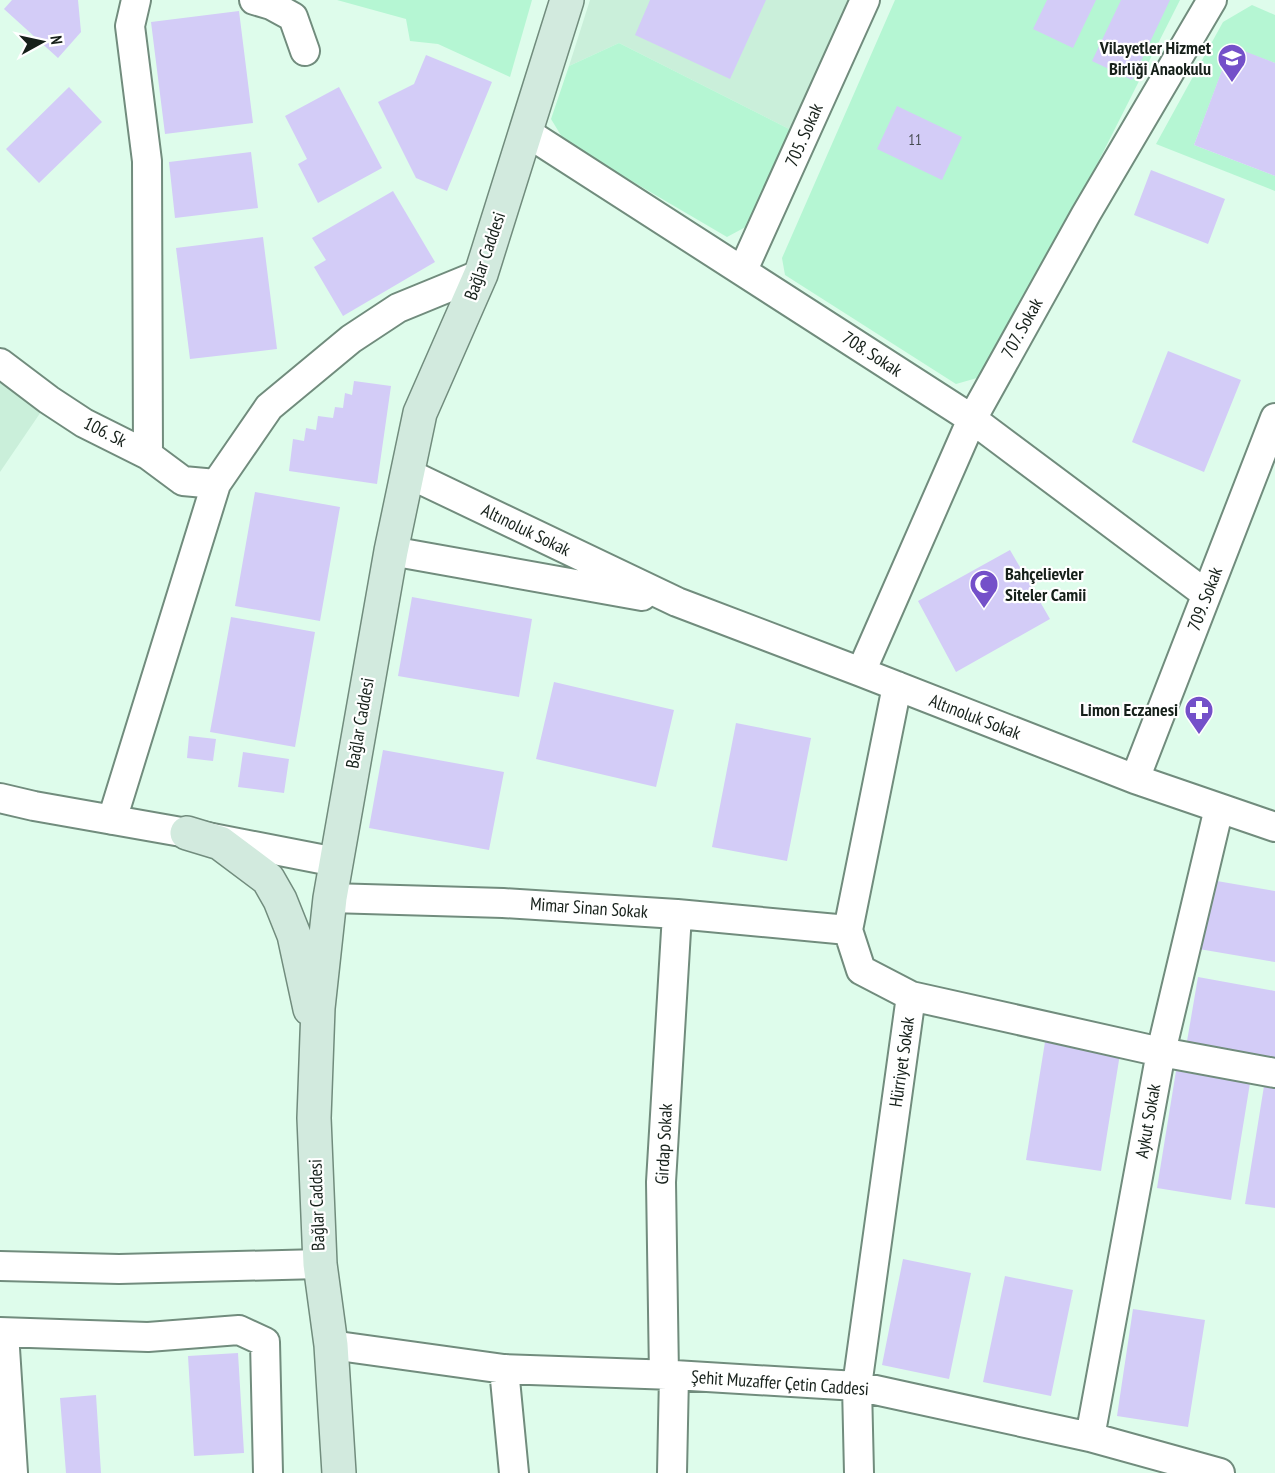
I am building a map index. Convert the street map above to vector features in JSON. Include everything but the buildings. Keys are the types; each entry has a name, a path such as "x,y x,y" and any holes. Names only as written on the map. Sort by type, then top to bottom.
{"main road":[{"name":"Bağlar Caddesi","path":"339,1473 331,1345 320,1264 314,1118 318,1008 330,898 391,551 420,413 481,274 567,0"},
{"path":"187,833 220,843 268,879 280,900 294,934 317,1040"}],"street":[{"path":"136,0 130,26 147,162 148,455"},
{"path":"254,0 271,5 293,17 305,51"},
{"name":"705. Sokak","path":"743,270 866,0"},
{"name":"707. Sokak","path":"861,672 972,419 1086,214 1212,0"},
{"name":"708. Sokak","path":"526,132 972,419 1206,594"},
{"path":"112,820 216,484 270,407 351,339 398,308 481,274"},
{"name":"106. Sk","path":"0,363 84,423 148,455 183,482 216,484"},
{"name":"709. Sokak","path":"1135,779 1275,418"},
{"name":"Altınoluk Sokak","path":"407,473 677,602 1135,779 1275,827"},
{"name":"Altınoluk Sokak","path":"391,551 677,602"},
{"name":"Hürriyet Sokak","path":"859,1473 857,1386 911,996 861,970 848,930 897,686"},
{"path":"0,798 336,862"},
{"name":"Aykut Sokak","path":"1090,1437 1161,1052 1219,808"},
{"name":"Mimar Sinan Sokak","path":"330,898 503,903 677,914 848,930"},
{"name":"Girdap Sokak","path":"672,1473 661,1182 677,914"},
{"path":"911,996 1161,1052 1275,1073"},
{"path":"0,1266 119,1269 320,1264"},
{"path":"13,1473 2,1333 148,1337 240,1330 265,1342 268,1473"},
{"name":"Şehit Muzaffer Çetin Caddesi","path":"331,1345 504,1369 669,1375 857,1386 1090,1437 1220,1473"},
{"path":"504,1369 514,1473"}],"shaded area":[{"path":"590,0 853,0 793,131 619,43 569,66"},
{"path":"0,363 49,400 0,472"}],"green space":[{"path":"337,0 532,0 510,77 438,44 410,41 406,19"},
{"path":"895,0 1180,0 991,374 956,384 785,275 782,258"},
{"path":"1252,5 1275,15 1275,63 1231,47 1194,145 1275,176 1275,191 1156,144 1223,22"},
{"path":"619,43 793,131 753,223 727,237 565,142 551,119 569,66"}],"place":[{"name":"Vilayetler Hizmet Birliği Anaokulu","path":"1232,84"},
{"name":"Bahçelievler Siteler Camii","path":"984,610"},
{"name":"Limon Eczanesi","path":"1199,736"}]}
